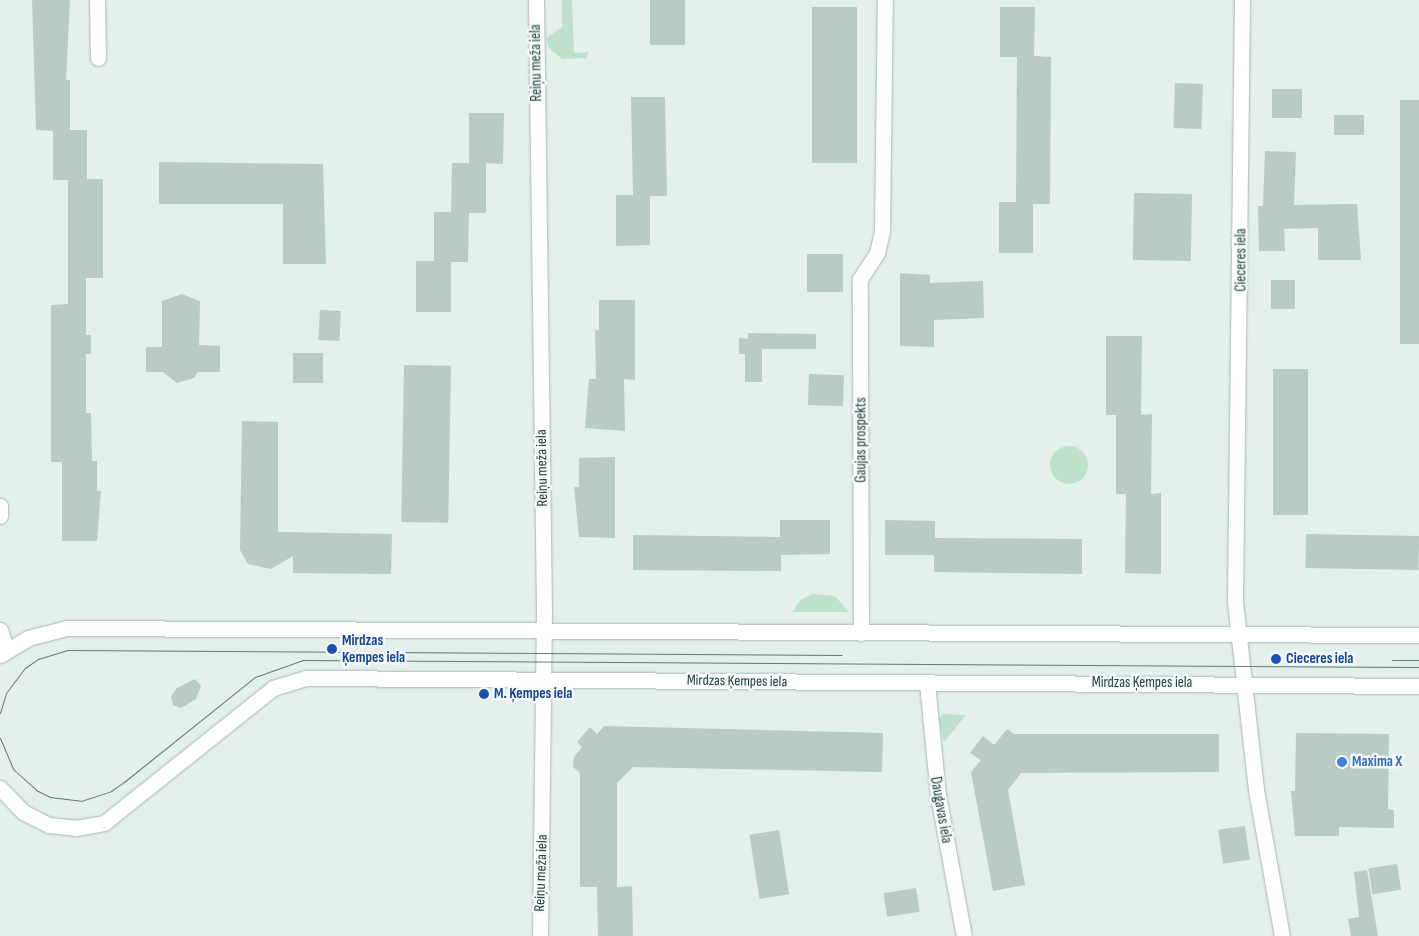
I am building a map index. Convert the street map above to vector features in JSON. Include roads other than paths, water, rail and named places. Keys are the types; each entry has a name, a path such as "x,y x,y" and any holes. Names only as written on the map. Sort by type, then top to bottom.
{"street":[{"path":"96,0 98,58"},
{"name":"Reiņu meža iela","path":"536,0 544,632 540,936"},
{"name":"Gaujas prospekts","path":"861,633 860,279 877,253 882,232 886,0"},
{"name":"Cieceres iela","path":"1242,0 1235,602 1247,684 1256,790 1282,936"},
{"path":"0,506 0,516"},
{"path":"0,630 4,653 41,633 67,628 1240,636 1419,635"},
{"name":"Mirdzas Ķempes iela","path":"0,788 35,820 63,828 90,828 116,816 282,683 313,678 1419,686"},
{"name":"Daugavas iela","path":"927,683 938,796 964,936"}],"tram line":[{"path":"0,713 6,693 25,668 38,659 68,650 842,655"},
{"path":"0,738 13,769 36,790 50,797 81,801 111,791 124,782 255,677 303,660 1419,667"},
{"path":"1392,660 1419,660"}],"place":[{"name":"Mirdzas Ķempes iela","path":"332,649"},
{"name":"Cieceres iela","path":"1276,659"},
{"name":"M. Ķempes iela","path":"484,694"},
{"name":"Maxima X","path":"1342,762"}]}
